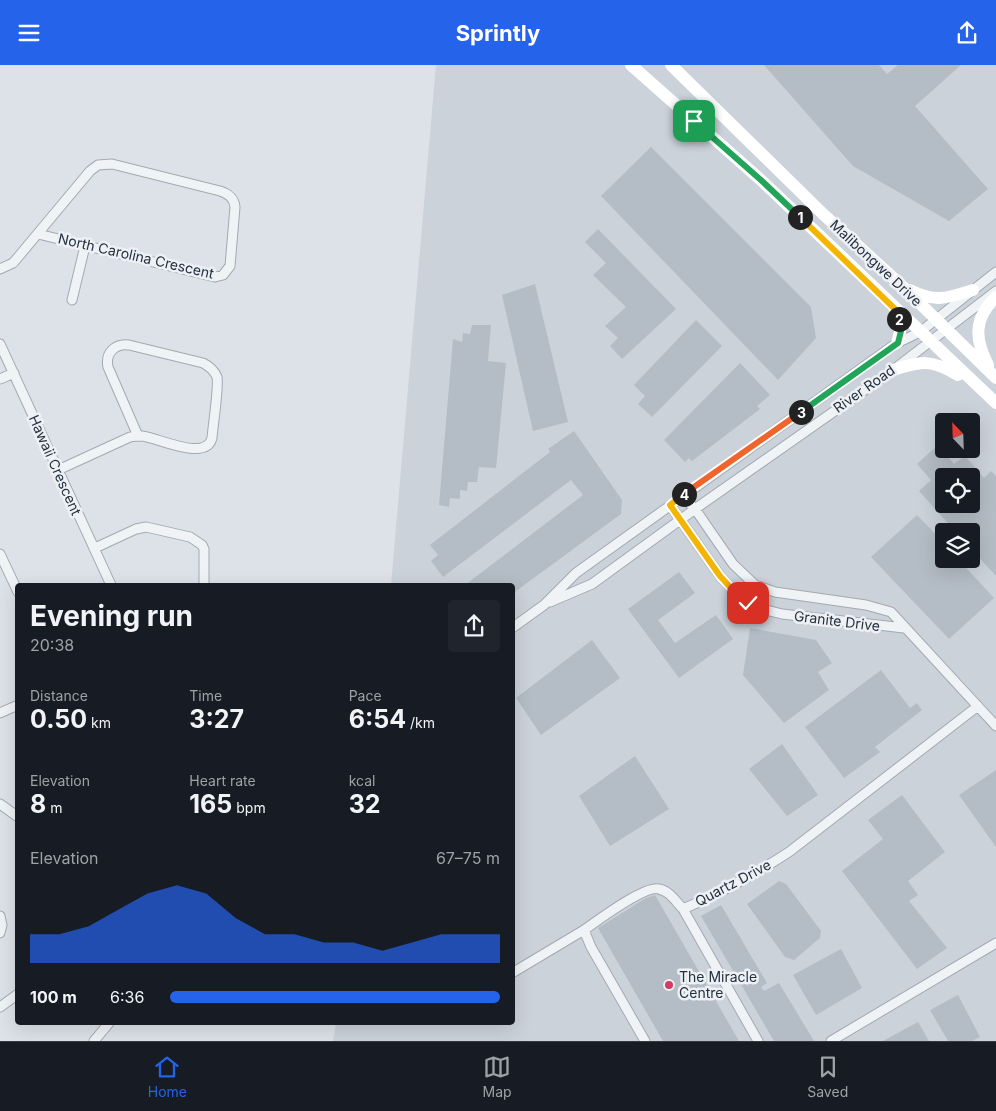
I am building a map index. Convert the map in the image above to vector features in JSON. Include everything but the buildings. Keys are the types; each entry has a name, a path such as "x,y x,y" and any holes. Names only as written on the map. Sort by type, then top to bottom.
{"main road":[{"name":"Malibongwe Drive","path":"631,65 762,181 996,403"},
{"name":"Malibongwe Drive","path":"671,65 823,214 901,285 994,376"},
{"path":"901,285 924,297 935,298 953,296 974,290"},
{"path":"994,376 980,348 978,338 981,317 987,306 996,297"},
{"path":"895,309 901,331 898,343"},
{"path":"893,370 908,365 934,363 942,365 981,389"}],"street":[{"name":"North Carolina Crescent","path":"0,269 15,261 90,171 98,165 112,165 220,191 227,194 234,202 236,210 230,266 224,275 210,276 38,234"},
{"path":"72,300 85,246"},
{"name":"River Road","path":"544,605 576,573 898,343 920,332 996,272"},
{"name":"River Road","path":"544,605 592,585 694,509 893,370 996,291"},
{"name":"Hawaii Crescent","path":"0,344 110,583"},
{"path":"58,470 125,439 138,436 194,449 202,449 209,445 212,438 217,381 210,367 203,363 129,345 123,344 113,348 108,358 108,367 138,436"},
{"path":"0,379 14,373"},
{"name":"Granite Drive","path":"682,496 694,509 733,564 754,585 775,592 873,606 891,613 996,726"},
{"name":"Granite Drive","path":"670,505 731,588 748,603 758,608 782,614 904,629"},
{"path":"95,548 136,529 146,527 190,537 202,545 204,549 204,583"},
{"path":"0,554 15,586"},
{"path":"515,626 544,605"},
{"path":"0,713 15,706"},
{"name":"Quartz Drive","path":"515,971 584,930 645,890 658,888 668,893 683,909 709,898 760,871 789,852 978,706"},
{"path":"0,804 15,815"},
{"path":"683,909 758,1041"},
{"path":"0,916 2,925 0,933"},
{"path":"584,930 591,947 645,1041"},
{"path":"831,1041 996,943"},
{"path":"0,1007 15,996"},
{"path":"94,1041 107,1025"}],"shaded area":[{"path":"436,65 996,65 996,1041 333,1041 336,1025 515,1025 515,583 391,583"}],"place":[{"name":"The Miracle Centre","path":"669,985"}],"route":[{"path":"694,121 762,181 895,309 900,322 901,331 898,343 670,505 720,576 748,603"}]}
